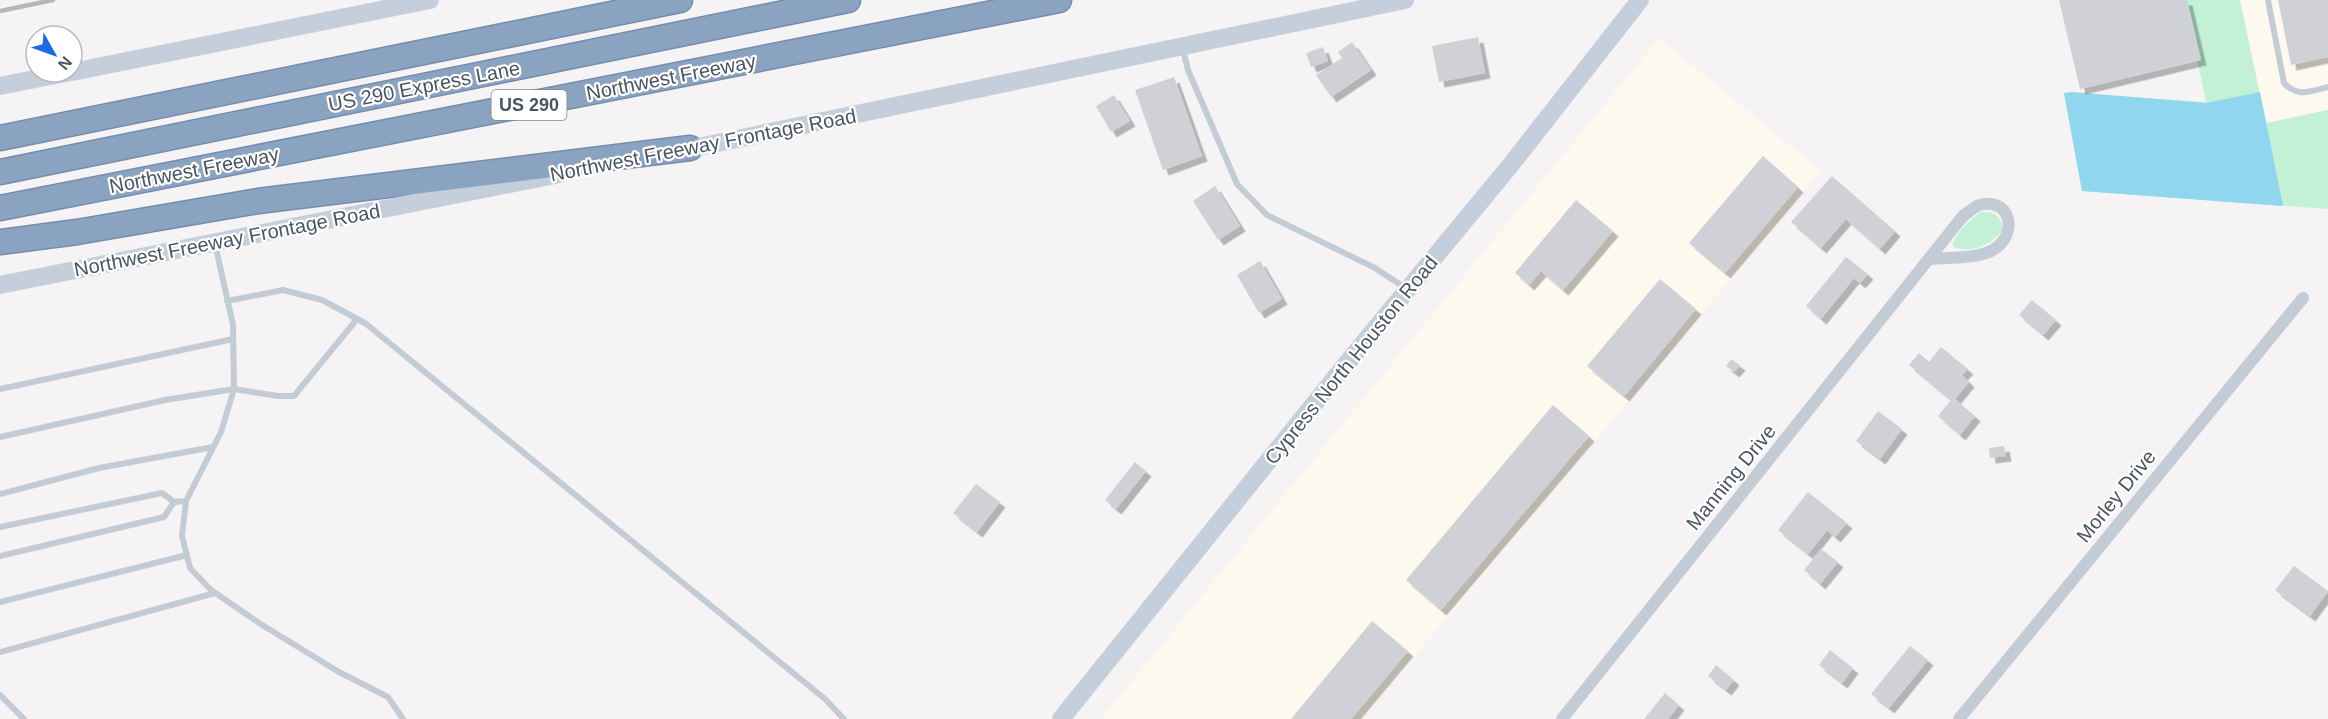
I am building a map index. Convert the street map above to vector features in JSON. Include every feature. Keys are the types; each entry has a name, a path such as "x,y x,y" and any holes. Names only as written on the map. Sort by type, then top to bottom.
{"highway":[{"path":"0,138 680,0"},
{"name":"US 290 Express Lane","path":"0,172 848,0"},
{"name":"Northwest Freeway","path":"0,208 1059,0"},
{"path":"0,242 77,232 258,201 690,148"}],"main road":[{"path":"84,69 430,0"},
{"name":"Northwest Freeway Frontage Road","path":"0,285 690,148 1405,0"},
{"name":"Cypress North Houston Road","path":"1061,719 1509,168 1640,0"},
{"path":"0,86 24,81"}],"street":[{"name":"Manning Drive","path":"1562,719 1964,216 1978,205 1994,204 2006,213 2010,228 2005,241 1991,251 1976,255 1930,259"},
{"name":"Morley Drive","path":"1959,719 2303,298"}],"lane":[{"path":"2268,0 2284,83 2296,92 2303,93 2328,87"},
{"path":"1182,46 1188,70 1237,184 1267,215 1375,268 1408,290"},
{"path":"214,243 233,339 234,389 221,432 186,501 182,536 190,567 215,594 259,623 339,672 388,697 403,719"},
{"path":"227,301 283,290 322,300 365,323 817,692 844,719"},
{"path":"0,437 165,400 234,389 278,396 294,396 357,319"},
{"path":"0,389 233,339"},
{"path":"0,494 99,468 213,447"},
{"path":"0,527 162,494 174,502 186,501"},
{"path":"0,556 164,518 174,502"},
{"path":"0,602 187,555"},
{"path":"0,652 215,594"},
{"path":"0,695 24,719"}],"shaded area":[{"path":"2240,0 2328,0 2328,110 2266,124"},
{"path":"1659,38 1821,171 1362,719 1101,719"}],"green space":[{"path":"2185,0 2240,0 2266,123 2328,110 2328,209 2082,191 2064,93 2206,102"},
{"path":"1981,212 1993,213 1998,217 2003,228 1999,234 1981,246 1966,249 1952,246 1960,231"}],"water":[{"path":"2260,92 2283,206 2082,191 2064,93 2206,103"}],"building":[{"path":"2059,0 2187,0 2201,60 2080,89"},
{"path":"2278,0 2328,0 2328,57 2291,65"},
{"path":"1478,37 1485,73 1439,82 1432,46"},
{"path":"1352,42 1371,70 1331,97 1316,75 1342,58 1338,52"},
{"path":"1323,47 1328,61 1311,67 1306,53"},
{"path":"1174,77 1202,156 1163,170 1135,90"},
{"path":"1114,95 1130,121 1111,132 1096,106"},
{"path":"1763,156 1798,187 1725,273 1689,243"},
{"path":"1832,176 1895,231 1880,249 1846,219 1821,248 1791,222"},
{"path":"1215,186 1240,226 1218,240 1193,201"},
{"path":"1576,200 1613,231 1563,290 1541,271 1529,285 1515,273"},
{"path":"1846,257 1868,274 1860,283 1854,278 1821,319 1806,306"},
{"path":"1260,261 1282,299 1259,313 1237,275"},
{"path":"1660,279 1696,309 1624,396 1587,366"},
{"path":"2032,300 2056,320 2043,335 2019,315"},
{"path":"1941,347 1968,369 1962,375 1969,382 1955,399 1975,416 1960,435 1938,416 1951,400 1909,365 1919,353 1929,362"},
{"path":"1731,359 1740,365 1734,372 1726,366"},
{"path":"1553,405 1589,436 1441,610 1406,580"},
{"path":"1878,411 1902,429 1880,459 1856,441"},
{"path":"2004,446 2006,456 1990,458 1989,448"},
{"path":"1135,462 1146,471 1116,509 1105,500"},
{"path":"976,484 1000,502 977,532 953,513"},
{"path":"1808,492 1847,523 1835,537 1827,530 1808,554 1778,530"},
{"path":"1821,549 1838,562 1820,584 1804,570"},
{"path":"2294,566 2328,591 2310,616 2275,590"},
{"path":"1372,621 1408,651 1351,719 1291,719"},
{"path":"1910,646 1928,660 1889,708 1871,694"},
{"path":"1830,650 1853,668 1842,683 1819,665"},
{"path":"1716,665 1734,680 1726,690 1708,676"},
{"path":"1665,693 1679,705 1668,719 1644,719"}],"railway":[{"path":"0,11 53,0"}]}
